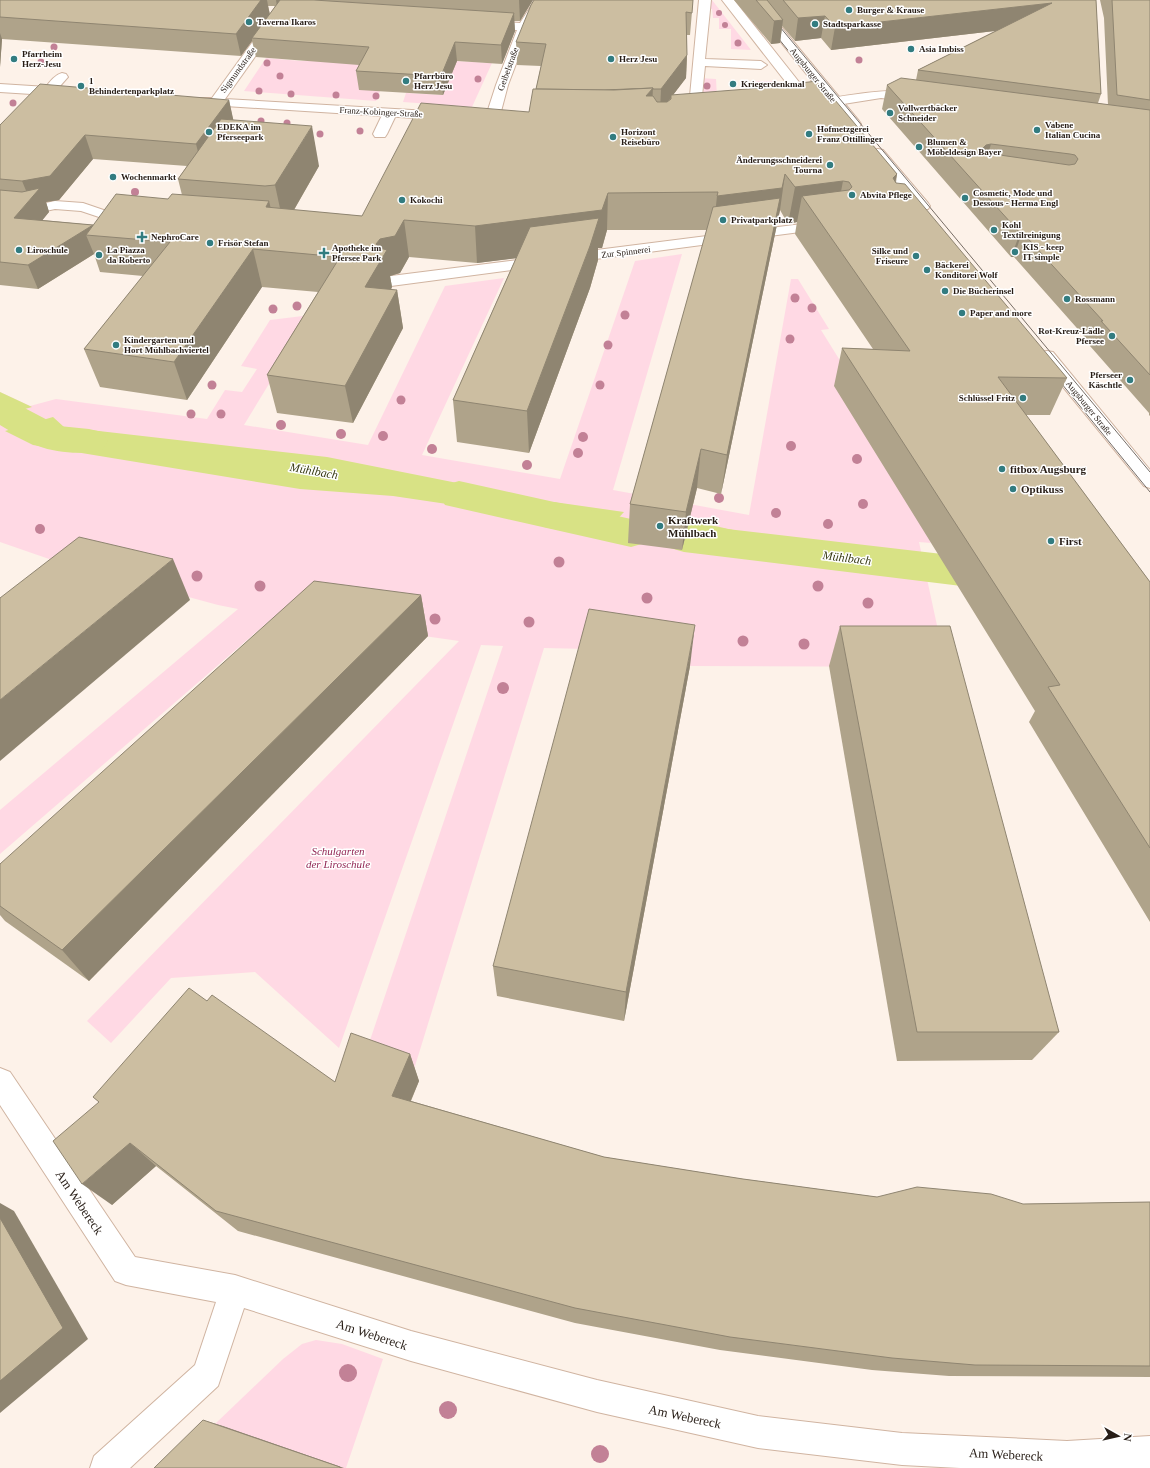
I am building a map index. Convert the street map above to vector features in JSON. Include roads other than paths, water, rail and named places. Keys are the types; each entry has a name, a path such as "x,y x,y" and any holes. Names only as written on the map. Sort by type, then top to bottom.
{"street":[{"name":"Sigmundstraße","path":"216,102 289,0"},
{"name":"Geibelstraße","path":"492,119 502,85 524,27 541,0"},
{"path":"696,96 705,0"},
{"path":"728,0 771,51 805,106 881,94 925,99"},
{"name":"Augsburger Straße","path":"753,0 864,136 924,213"},
{"path":"265,11 296,13"},
{"path":"472,24 524,27"},
{"path":"699,62 780,65"},
{"path":"49,91 62,77"},
{"path":"0,88 73,93"},
{"name":"Franz-Kobinger-Straße","path":"184,100 461,117"},
{"path":"380,134 390,113"},
{"path":"476,118 506,119"},
{"path":"0,207 32,210 55,205 83,207 123,221 144,223"},
{"name":"Zur Spinnerei","path":"391,281 836,224"},
{"name":"Augsburger Straße","path":"1038,346 1150,482"},
{"name":"Am Webereck","path":"0,1081 126,1270 235,1290 411,1346 597,1396 758,1432 902,1449 1067,1457 1150,1452"},
{"path":"106,1468 207,1375 235,1290"}],"water":[{"path":"0,392 30,406 32,407 0,416"},
{"path":"53,417 64,427 327,457 528,497 519,520 447,504 393,496 300,489 33,445 5,431"},
{"path":"554,502 624,512 600,538 544,527"},
{"path":"688,520 733,530 728,555 682,549"},
{"path":"746,532 776,538 922,559 926,578 742,557"}],"waterway":[{"name":"Mühlbach","path":"0,410 51,437 89,441"},
{"name":"Mühlbach","path":"459,495 631,533"},
{"name":"Mühlbach","path":"684,538 1002,576"}],"tram line":[{"path":"775,21 1150,472"},
{"path":"774,33 820,90"},
{"path":"1057,378 1150,492"}],"place":[{"name":"Burger & Krause","path":"849,10"},
{"name":"Taverna Ikaros","path":"249,22"},
{"name":"Stadtsparkasse","path":"815,24"},
{"name":"Asia Imbiss","path":"911,49"},
{"name":"Pfarrheim Herz-Jesu","path":"14,59"},
{"name":"Herz Jesu","path":"611,59"},
{"name":"Pfarrbüro Herz Jesu","path":"406,81"},
{"name":"Kriegerdenkmal","path":"733,84"},
{"name":"1 Behindertenparkplatz","path":"81,86"},
{"name":"Vollwertbäcker Schneider","path":"890,113"},
{"name":"Vabene Italian Cucina","path":"1037,130"},
{"name":"EDEKA im Pferseepark","path":"209,132"},
{"name":"Hofmetzgerei Franz Ottillinger","path":"809,134"},
{"name":"Horizont Reisebüro","path":"613,137"},
{"name":"Blumen & Möbeldesign Bayer","path":"919,147"},
{"name":"Änderungsschneiderei Tourna","path":"830,165"},
{"name":"Wochenmarkt","path":"113,177"},
{"name":"Abvita Pflege","path":"852,195"},
{"name":"Cosmetic, Mode und Dessous - Herma Engl","path":"965,198"},
{"name":"Kokochi","path":"402,200"},
{"name":"Privatparkplatz","path":"723,220"},
{"name":"Kohl Textilreinigung","path":"994,230"},
{"name":"NephroCare","path":"142,237"},
{"name":"Frisör Stefan","path":"210,243"},
{"name":"Liroschule","path":"19,250"},
{"name":"KIS - keep IT simple","path":"1015,252"},
{"name":"Apotheke im Pfersee Park","path":"324,253"},
{"name":"La Piazza da Roberto","path":"99,255"},
{"name":"Silke und Friseure","path":"916,256"},
{"name":"Bäckerei Konditorei Wolf","path":"927,270"},
{"name":"Die Bücherinsel","path":"945,291"},
{"name":"Rossmann","path":"1067,299"},
{"name":"Paper and more","path":"962,313"},
{"name":"Rot-Kreuz-Lädle Pfersee","path":"1112,336"},
{"name":"Kindergarten und Hort Mühlbachviertel","path":"116,345"},
{"name":"Pferseer Käschtle","path":"1130,380"},
{"name":"Schlüssel Fritz","path":"1023,398"},
{"name":"fitbox Augsburg","path":"1002,469"},
{"name":"Optikuss","path":"1013,489"},
{"name":"Kraftwerk Mühlbach","path":"660,526"},
{"name":"First","path":"1051,541"}],"park label":[{"name":"Schulgarten der Liroschule","path":"338,857"}]}
